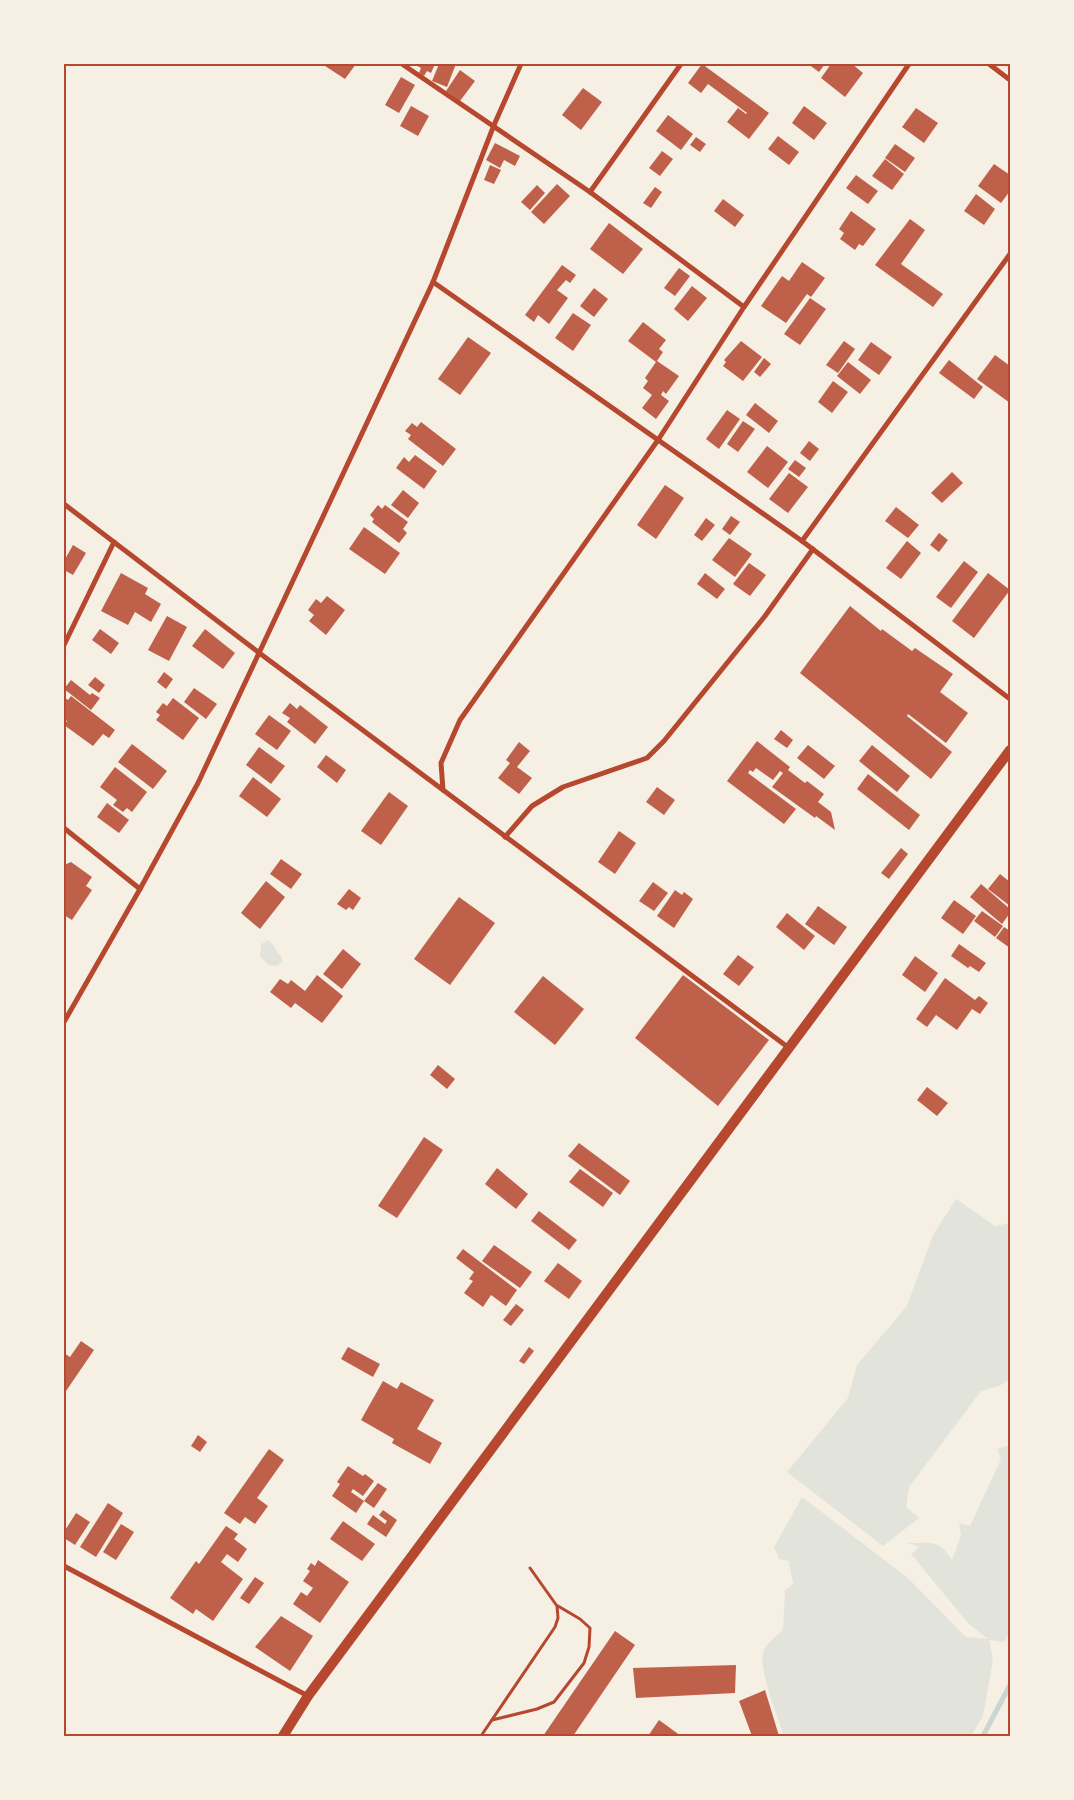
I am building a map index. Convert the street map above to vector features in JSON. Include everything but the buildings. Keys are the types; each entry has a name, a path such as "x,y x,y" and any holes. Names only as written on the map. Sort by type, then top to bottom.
{"main road":[{"path":"283,1736 308,1696 1010,750"}],"street":[{"path":"402,64 590,192 744,307"},
{"path":"64,1022 198,783 433,282 494,125 521,64"},
{"path":"590,192 681,64"},
{"path":"443,790 441,764 460,720 658,440 744,307 909,64"},
{"path":"989,64 1010,80"},
{"path":"802,540 1010,254"},
{"path":"433,282 802,540 1010,699"},
{"path":"64,504 258,652 790,1048"},
{"path":"64,645 114,542"},
{"path":"505,836 532,806 563,787 647,758 664,741 753,630 813,549"},
{"path":"64,828 140,889"},
{"path":"64,1566 308,1696"}],"lane":[{"path":"492,1720 537,1709 554,1702 584,1663 588,1647 590,1628 580,1618 557,1606 530,1568"},
{"path":"480,1736 556,1627 558,1618 557,1606"}],"shaded area":[{"path":"268,940 282,957 282,962 277,966 268,965 260,956 261,944"},
{"path":"956,1199 995,1226 1010,1223 1010,1379 999,1386 981,1391 909,1487 906,1507 919,1518 883,1546 787,1472 848,1398 857,1365 907,1306 933,1235"},
{"path":"1006,1446 1010,1447 1010,1632 1004,1642 989,1640 993,1660 983,1716 971,1736 784,1736 766,1682 763,1653 769,1643 783,1630 785,1590 793,1584 789,1561 779,1559 774,1547 802,1497 908,1578 966,1637 988,1639 968,1623 911,1554 919,1547 908,1543 939,1545 952,1560 961,1536 959,1523 970,1526 1001,1459 997,1449"}],"waterway":[{"path":"983,1736 1010,1685"}]}
